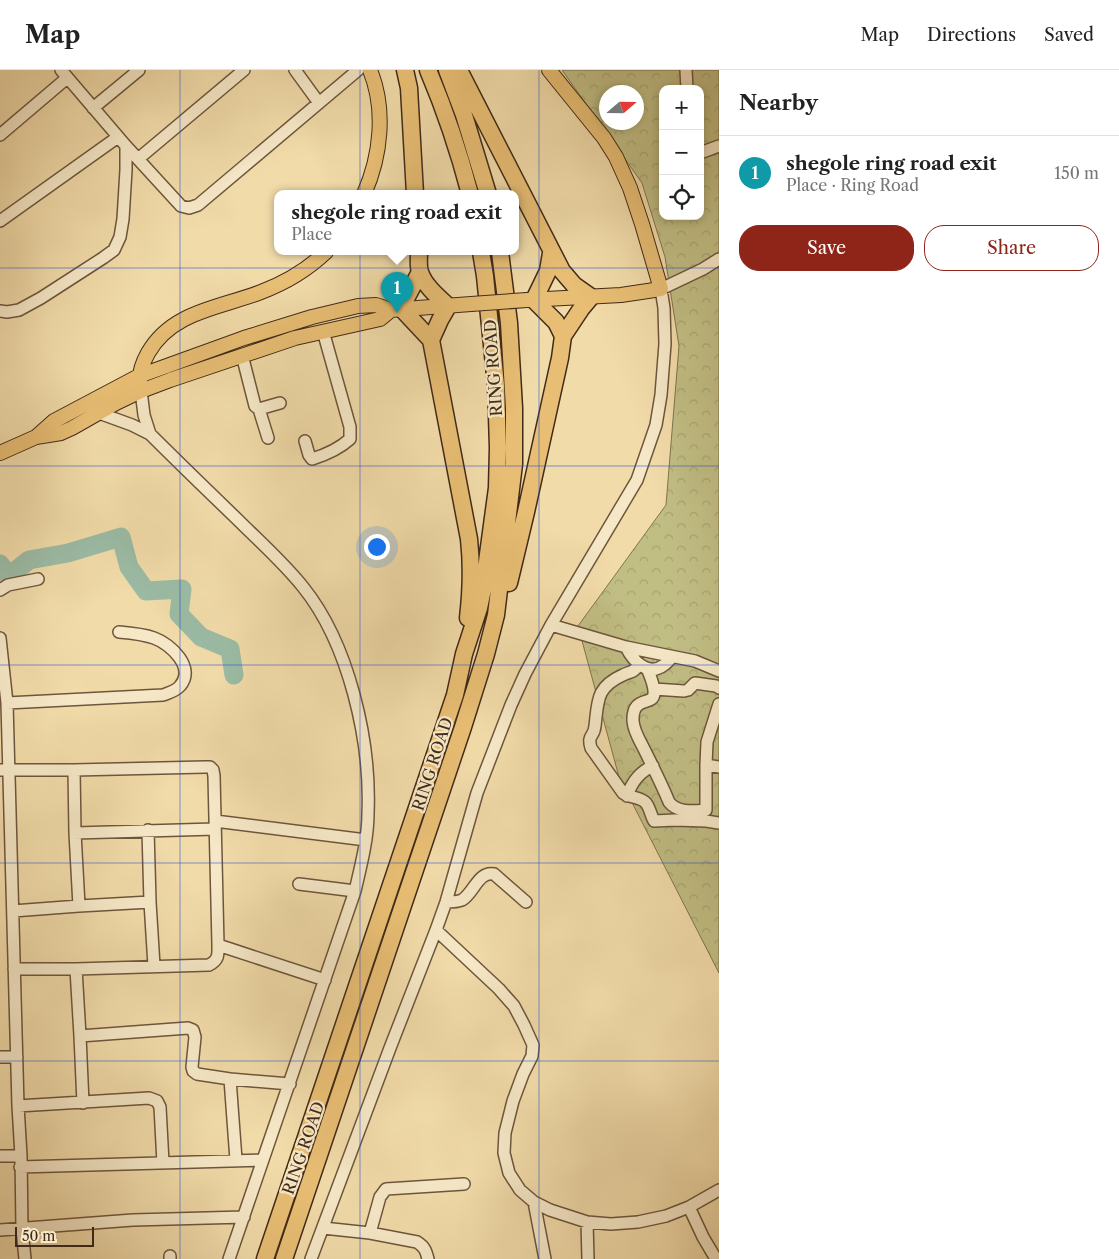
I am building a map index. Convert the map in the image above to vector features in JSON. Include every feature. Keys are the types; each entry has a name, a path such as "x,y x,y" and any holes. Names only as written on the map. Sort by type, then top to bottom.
{"highway":[{"path":"405,70 409,88 415,190"},
{"path":"428,70 441,99 469,190"},
{"path":"447,70 464,115 487,190"},
{"path":"459,70 562,272 591,297 563,336 558,368 524,522 508,587 496,615"},
{"path":"552,253 548,271 530,300 556,322 563,336"},
{"path":"419,255 420,272 428,285 448,306 431,340 471,558 471,585 464,654"},
{"name":"RING ROAD","path":"265,1259 455,695 464,654 479,608 497,488 498,448 496,385 481,255"},
{"name":"RING ROAD","path":"284,1259 463,727 496,615 514,464 514,408 509,323 500,255"},
{"path":"420,272 396,309 431,340"}],"main road":[{"path":"366,190 376,158 380,115 377,94 370,70"},
{"path":"36,437 54,421 139,376 244,338 312,317 358,306 376,305 396,309 621,295 661,289 630,188 616,157 604,138 549,70"},
{"path":"141,391 140,369 157,340 171,326 196,314 235,302 286,281 316,262 323,255"},
{"path":"0,453 36,437 61,433 141,391 170,380 295,338 380,319 396,309"}],"street":[{"path":"93,108 139,70"},
{"path":"138,159 244,70"},
{"path":"295,70 319,103"},
{"path":"0,135 64,74 138,159 182,206 189,208 198,205 358,70"},
{"path":"686,70 687,85"},
{"path":"0,221 122,141"},
{"path":"0,311 19,310 49,293 114,250 120,237 123,219 126,170 122,141"},
{"path":"704,152 719,146"},
{"path":"311,1259 436,930 446,902 477,793 511,704 550,625 638,480 656,425 661,395 665,344 664,308 661,289 703,269 719,259"},
{"path":"304,441 312,459 344,444 350,439 350,427 323,331"},
{"path":"242,355 255,406 259,409 268,438"},
{"path":"141,391 144,415 150,434"},
{"path":"259,409 280,404"},
{"path":"99,412 150,434 281,562 304,588 319,611 345,666 363,735 368,813 366,840 355,891 229,1259"},
{"path":"0,590 8,585 38,579"},
{"path":"550,625 626,648 695,661 719,671"},
{"path":"8,703 163,695 179,688 185,679 185,669 180,659 170,647 155,638 119,632"},
{"path":"0,638 8,703 5,770 13,911 22,1229 26,1259"},
{"path":"626,648 643,667 654,689 654,698 637,704 634,709 633,723 636,734 669,802 677,809 706,816 719,823"},
{"path":"672,657 664,666 656,669 643,667 623,675 604,687 596,706 594,732 590,736 590,742 596,755 627,796 643,800 647,804 654,822 706,816"},
{"path":"654,689 684,691 688,690 695,683 719,688"},
{"path":"706,816 707,742 719,704"},
{"path":"706,765 719,767"},
{"path":"627,796 634,780 642,771 652,766"},
{"path":"5,770 210,767 213,770 214,776 218,945 218,956 215,962 209,965 14,969"},
{"path":"74,770 79,906"},
{"path":"75,833 215,825 366,840"},
{"path":"148,830 154,966"},
{"path":"446,902 459,901 466,897 483,875 489,873 494,874 526,902"},
{"path":"299,884 355,891"},
{"path":"13,911 150,902"},
{"path":"436,930 499,989 514,1006 533,1045 532,1056 513,1101 505,1133 504,1154 509,1173 520,1190 534,1202 550,1210 587,1222 611,1224 638,1222 666,1216 690,1207 719,1190"},
{"path":"218,945 325,980"},
{"path":"76,969 83,1103"},
{"path":"80,1036 188,1028 193,1030 195,1037 192,1067 193,1071 197,1074 290,1084"},
{"path":"0,1057 16,1057"},
{"path":"230,1079 236,1160"},
{"path":"18,1106 149,1098 157,1101 160,1107 164,1163"},
{"path":"0,1156 21,1162 164,1163 263,1160"},
{"path":"370,1233 380,1197 386,1189 464,1184"},
{"path":"534,1202 544,1259"},
{"path":"690,1207 702,1236 716,1259"},
{"path":"0,1230 133,1220 244,1217"},
{"path":"587,1222 588,1259"},
{"path":"323,1228 370,1233 418,1242 424,1246 428,1259"}],"green space":[{"path":"562,70 719,70 719,973 619,777 578,626 666,505 679,346 665,257 642,183 604,130 644,130 644,85 599,85 599,122"}],"waterway":[{"path":"0,564 9,576 29,560 68,553 121,537 129,567 146,591 182,589 179,614 201,637 230,649 234,675"}],"place":[{"name":"shegole ring road exit","path":"397,313"}]}
